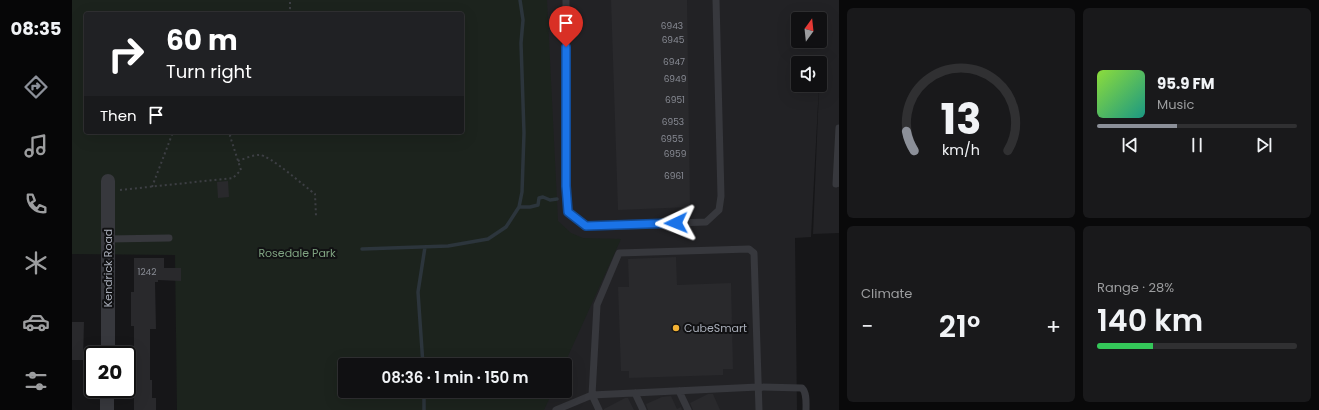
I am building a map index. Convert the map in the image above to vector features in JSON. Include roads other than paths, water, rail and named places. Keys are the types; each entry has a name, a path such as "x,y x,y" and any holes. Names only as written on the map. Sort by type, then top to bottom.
{"street":[{"name":"Kendrick Road","path":"108,186 108,346"},
{"path":"107,410 108,398"}],"lane":[{"path":"566,0 566,186 568,212 586,226 706,222 719,210 722,196 716,0"},
{"path":"839,128 836,184 839,183"},
{"path":"108,239 169,238"},
{"path":"599,410 592,396 597,305 617,255 624,252 749,249 754,253 758,410"},
{"path":"556,410 592,396 758,386 802,388 805,393 806,410"},
{"path":"679,391 688,410"},
{"path":"636,393 643,410"}],"waterway":[{"path":"362,249 448,246 488,239 506,227 519,207 522,192 524,133 521,43 523,20 520,0"},
{"path":"519,207 538,205 539,198 543,197 550,200 557,199"},
{"path":"423,358 418,292 425,247"},
{"path":"424,398 424,410"}],"place":[{"name":"CubeSmart","path":"676,328"}],"park label":[{"name":"Rosedale Park","path":"297,253"}]}
